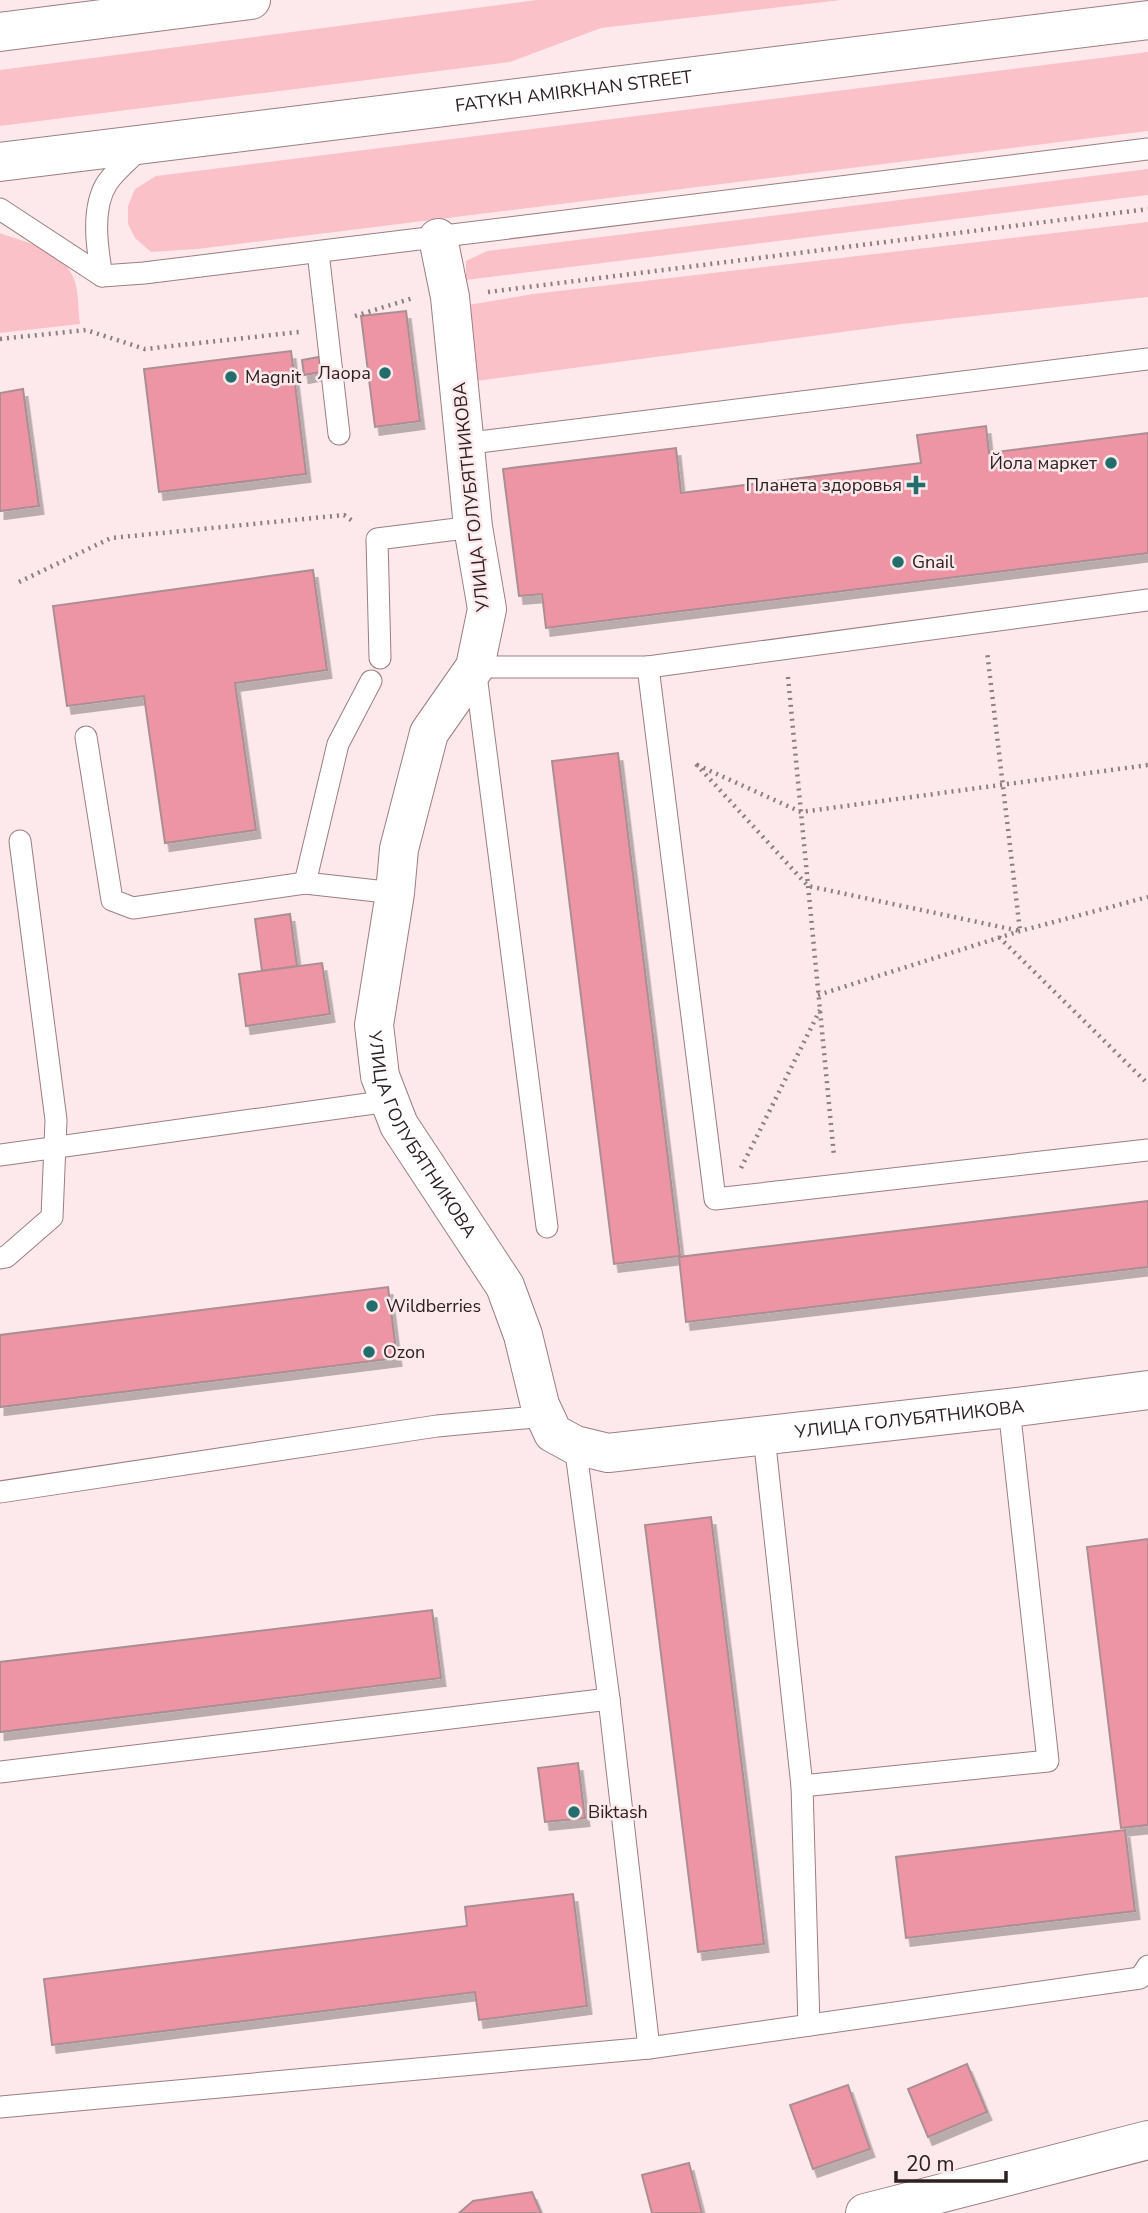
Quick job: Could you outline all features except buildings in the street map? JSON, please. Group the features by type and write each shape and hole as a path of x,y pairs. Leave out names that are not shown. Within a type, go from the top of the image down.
{"street":[{"path":"0,32 63,12 251,0"},
{"name":"FATYKH AMIRKHAN STREET","path":"0,162 1148,20"},
{"name":"УЛИЦА ГОЛУБЯТНИКОВА","path":"438,238 450,296 463,444 487,609 475,667 429,733 399,849 395,893 374,1025 380,1076 399,1125 505,1286 523,1335 540,1405 552,1433 575,1445 608,1453 1148,1390"},
{"path":"864,2213 1148,2140"}],"lane":[{"path":"102,276 97,249 97,212 107,184 145,144"},
{"path":"0,209 102,276 438,238 1148,149"},
{"path":"318,252 339,434"},
{"path":"463,444 1148,359"},
{"path":"380,658 377,539 473,527"},
{"path":"547,1227 475,667 648,667 1148,600"},
{"path":"648,667 715,1199 1148,1150"},
{"path":"305,883 338,744 371,681"},
{"path":"86,737 112,900 133,908 305,883 395,893"},
{"path":"0,1258 6,1257 52,1217 56,1120 20,841"},
{"path":"0,1155 390,1101"},
{"path":"802,1786 1048,1761 1009,1408"},
{"path":"0,1492 437,1426 546,1416"},
{"path":"764,1436 802,1786 809,2025"},
{"path":"575,1445 609,1699 649,2048"},
{"path":"0,1772 609,1699"},
{"path":"0,2107 649,2048 1140,1978 1148,1966"}],"path":[{"path":"0,339 86,330 145,349 306,332 417,297 450,296 1148,209"},
{"path":"19,582 111,538 344,515 377,539"},
{"path":"983,622 1020,931"},
{"path":"785,649 836,1185"},
{"path":"1020,931 808,886 696,764 801,811 1148,765"},
{"path":"818,995 999,937 1148,897"},
{"path":"999,937 1148,1084"},
{"path":"727,1197 820,1010"}],"shaded area":[{"path":"537,0 841,0 601,28 510,62 0,126 0,70"},
{"path":"1148,52 1148,131 197,249 151,252 135,238 128,224 128,206 135,189 156,176"},
{"path":"1148,169 1148,195 466,280 466,261 487,251"},
{"path":"1148,222 1148,297 902,324 469,382 462,306 533,294"},
{"path":"0,233 43,248 61,261 74,279 80,324 0,333"}],"place":[{"name":"Лаора","path":"385,373"},
{"name":"Magnit","path":"231,377"},
{"name":"Йола маркет","path":"1111,463"},
{"name":"Планета здоровья","path":"916,485"},
{"name":"Gnail","path":"898,562"},
{"name":"Wildberries","path":"372,1306"},
{"name":"Ozon","path":"369,1352"},
{"name":"Biktash","path":"574,1812"}]}
